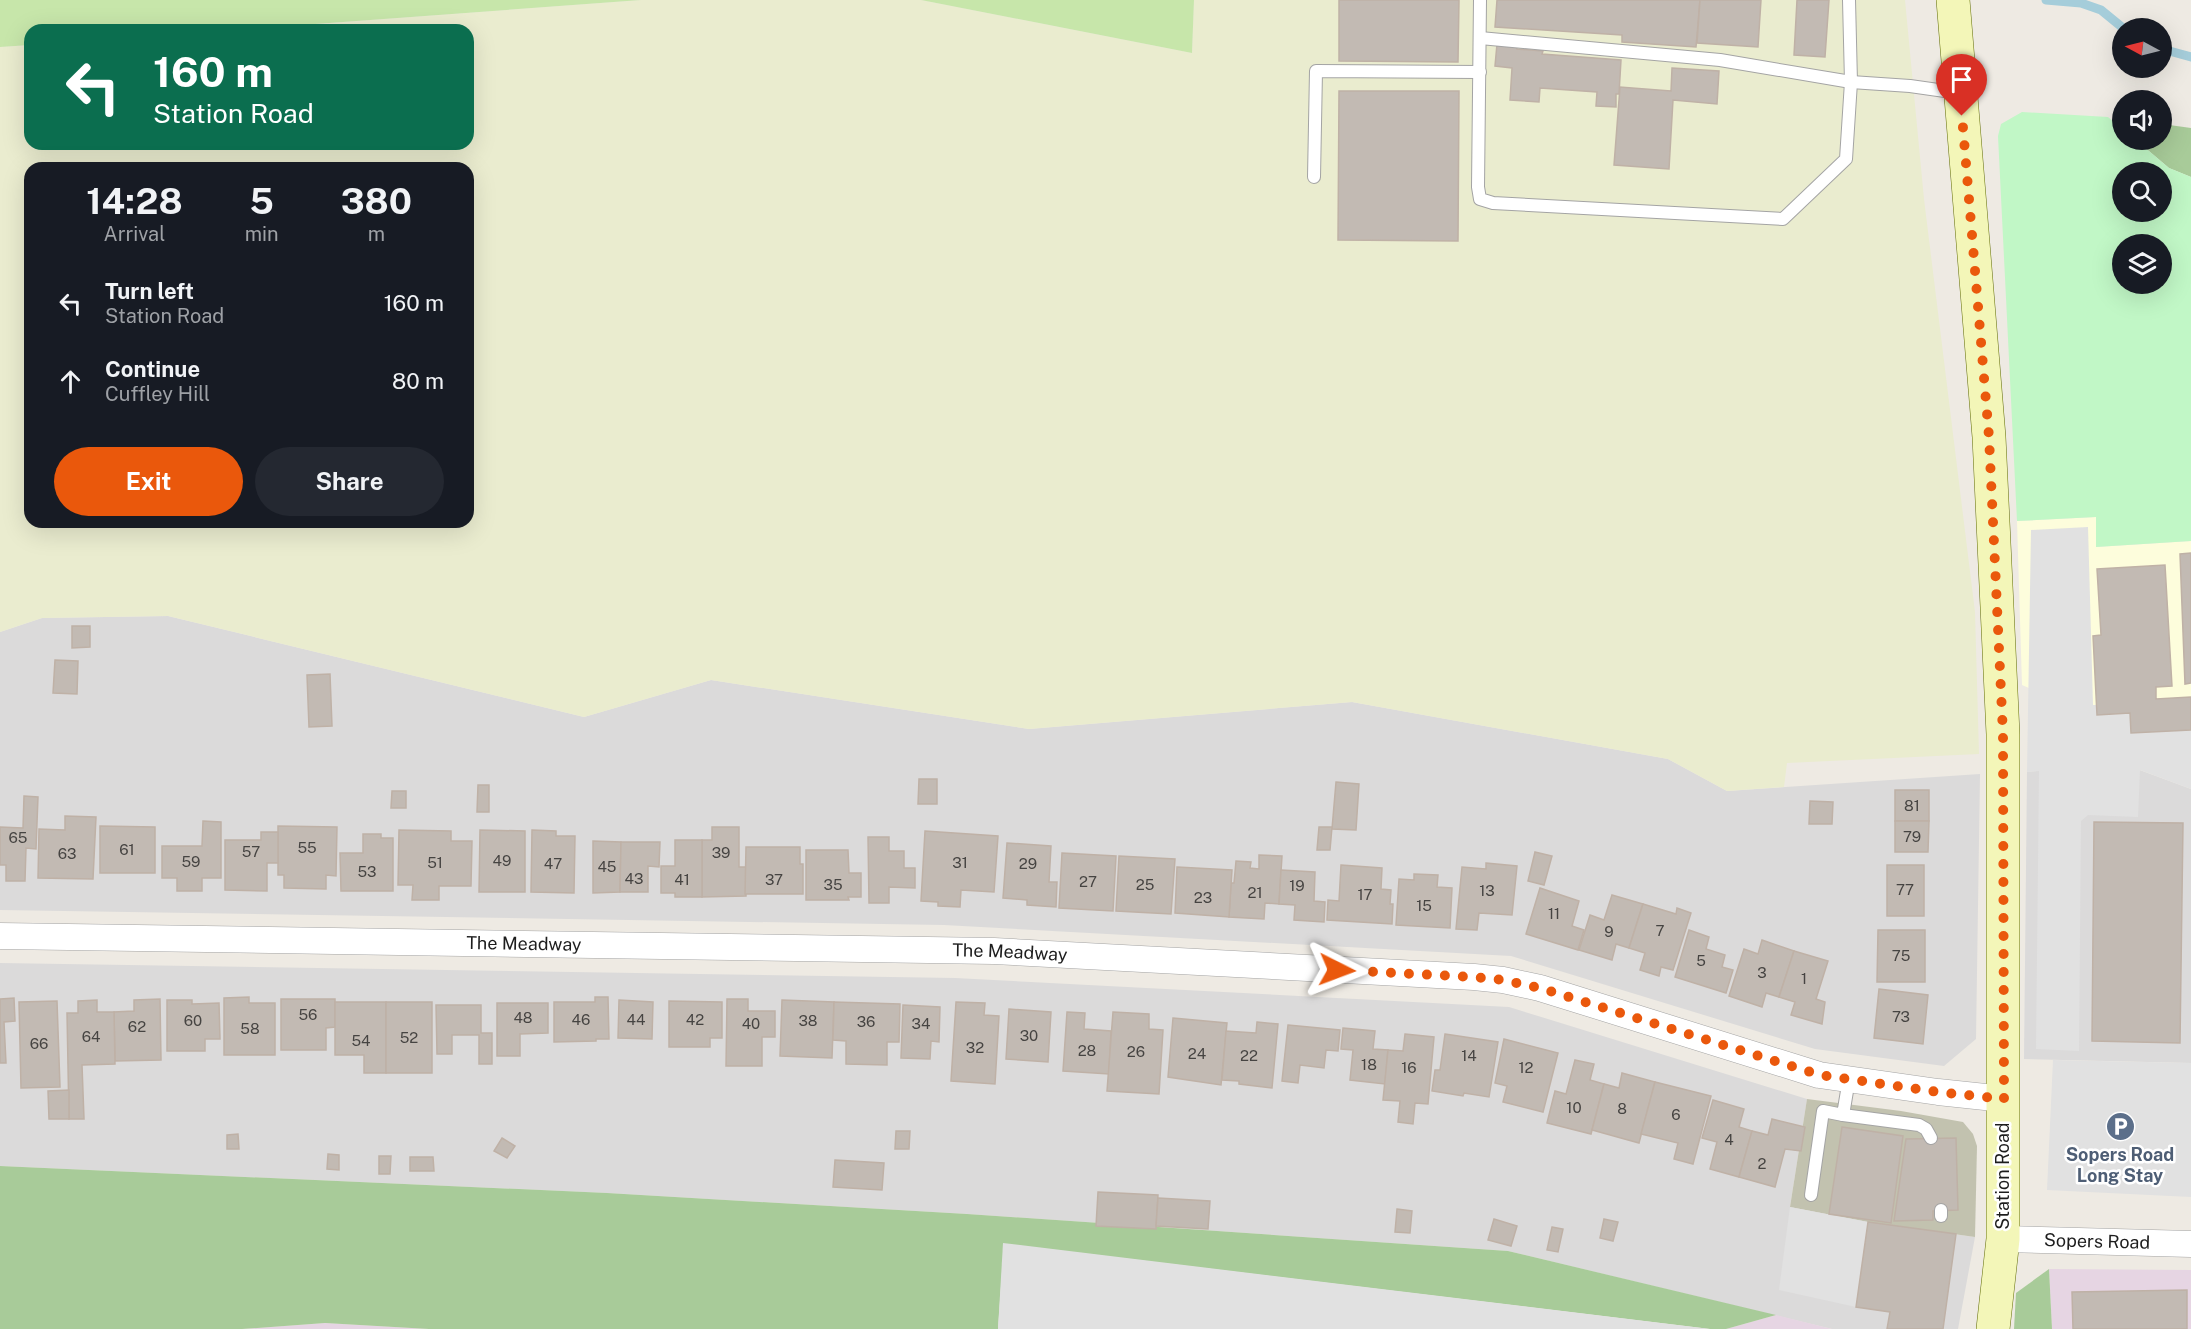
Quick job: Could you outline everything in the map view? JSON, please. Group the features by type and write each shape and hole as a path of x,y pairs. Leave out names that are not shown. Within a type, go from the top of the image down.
{"main road":[{"name":"Station Road","path":"1953,0 1989,437 2003,734 2003,1239 1994,1329"}],"street":[{"name":"The Meadway","path":"0,936 994,951 1474,977 1503,980 1540,988 1820,1075 2004,1099"},
{"name":"Sopers Road","path":"2003,1239 2191,1244"}],"lane":[{"path":"1480,0 1478,187 1480,199 1493,203 1783,219 1846,159 1851,82 1849,0"},
{"path":"1480,38 1720,60 1851,82 1910,86 1960,93"},
{"path":"1314,177 1316,71 1480,72"},
{"path":"1843,1114 1849,1079"},
{"path":"1811,1195 1823,1111 1919,1125 1926,1129 1931,1138"}],"shaded area":[{"path":"641,0 921,0 1192,53 1194,0 1905,0 1924,199 1975,612 1979,754 1787,763 1784,787 1727,791 1668,759 1352,702 1029,729 711,680 584,717 168,616 42,618 0,632 0,47 24,45 24,150 474,150 474,24 315,24"},
{"path":"2096,517 2096,547 2191,541 2191,702 2131,733 2022,685 2017,521"},
{"path":"2088,527 2093,705 2191,702 2191,789 2140,770 2138,817 2088,815 2081,821 2079,1051 2036,1049 2039,771 2027,772 2031,530"},
{"path":"168,616 584,717 711,680 1029,729 1352,702 1668,759 1727,791 1980,774 1976,1039 1944,1066 1815,1049 1511,956 944,925 0,910 0,632 42,618"},
{"path":"2118,762 2191,789 2191,1063 2024,1059 2027,772"},
{"path":"0,963 955,978 1509,1007 1807,1099 1790,1207 1868,1222 1975,1237 1958,1329 1832,1329 1508,1251 967,1214 607,1193 0,1166"},
{"name":"Sopers Road Long Stay","path":"2053,1060 2191,1063 2191,1197 2047,1190"},
{"path":"1807,1099 1901,1111 1963,1122 1973,1134 1977,1146 1975,1237 1868,1222 1790,1207"},
{"path":"1790,1207 1868,1222 1856,1307 1779,1290"},
{"path":"1003,1243 1710,1329 998,1329"},
{"path":"2049,1269 2191,1270 2191,1329 2052,1329"},
{"path":"1776,1315 1832,1329 1726,1329"},
{"path":"325,1323 429,1329 242,1329"}],"green space":[{"path":"0,0 641,0 315,24 24,24 24,45 0,47"},
{"path":"921,0 1194,0 1192,53"},
{"path":"2022,112 2108,117 2112,120 2112,150 2148,150 2162,162 2112,162 2112,222 2172,222 2172,169 2191,177 2191,541 2096,547 2096,517 2017,521 1998,136 2001,124"},
{"path":"2172,125 2191,128 2191,177 2172,169 2172,162 2162,162 2148,150 2172,150"},
{"path":"0,1166 607,1193 967,1214 1508,1251 1776,1315 1726,1329 1710,1329 1004,1244 998,1329 429,1329 325,1323 242,1329 0,1329"},
{"path":"2049,1269 2052,1329 2014,1329 2016,1293"}],"building":[{"path":"1339,0 1459,0 1458,62 1339,61"},
{"path":"1497,0 1700,0 1696,47 1622,42 1622,35 1495,27"},
{"path":"1700,0 1761,0 1758,47 1697,43"},
{"path":"1797,0 1829,0 1825,57 1794,55"},
{"path":"1497,44 1516,45 1517,49 1543,51 1542,54 1621,60 1616,107 1596,106 1597,92 1540,88 1539,102 1510,100 1512,68 1495,66"},
{"path":"1672,68 1719,71 1717,104 1673,100 1669,169 1614,165 1620,87 1671,91"},
{"path":"1339,91 1459,91 1458,241 1338,240"},
{"path":"2191,553 2191,683 2185,684 2180,554"},
{"path":"2165,565 2172,686 2156,687 2156,699 2191,697 2191,730 2131,733 2130,713 2097,715 2093,636 2101,635 2097,569"},
{"path":"72,626 90,626 90,647 72,648"},
{"path":"55,660 78,661 77,694 53,693"},
{"path":"330,674 332,726 309,727 307,675"},
{"path":"919,779 937,779 937,804 918,804"},
{"path":"1336,782 1359,784 1356,830 1332,829"},
{"path":"478,785 489,785 489,812 477,812"},
{"path":"1895,790 1929,790 1929,821 1895,821"},
{"path":"392,791 406,791 406,808 391,808"},
{"path":"24,796 38,797 36,849 26,848 25,881 6,881 6,865 0,865 0,827 23,828"},
{"path":"1810,801 1833,802 1832,824 1809,824"},
{"path":"65,816 96,817 93,879 38,878 39,829 65,830"},
{"path":"203,821 221,822 221,878 202,878 202,891 177,891 177,878 162,878 162,846 202,846"},
{"path":"1895,821 1929,821 1928,852 1895,852"},
{"path":"2094,822 2183,823 2180,1043 2092,1041"},
{"path":"100,826 155,827 155,873 100,873"},
{"path":"278,826 337,827 336,876 326,875 326,889 284,888 284,875 278,875"},
{"path":"712,827 739,827 739,867 746,867 746,896 702,897 702,840 712,840"},
{"path":"1319,827 1332,827 1330,850 1317,850"},
{"path":"399,830 451,831 451,841 472,841 471,886 439,886 439,900 412,900 413,885 398,885"},
{"path":"480,830 525,831 525,892 479,892"},
{"path":"532,830 556,831 556,836 575,836 574,893 531,892"},
{"path":"925,831 998,836 994,892 961,890 960,907 938,906 938,902 921,901"},
{"path":"261,832 278,832 278,863 267,863 267,891 225,890 225,840 261,840"},
{"path":"363,834 381,834 381,838 393,838 393,891 341,891 340,853 363,853"},
{"path":"868,837 889,837 889,851 904,851 904,868 915,868 915,888 889,887 889,903 869,903"},
{"path":"675,840 702,840 702,897 675,897 675,893 661,893 661,866 675,866"},
{"path":"593,841 621,842 620,892 593,893"},
{"path":"621,842 660,842 659,867 648,866 648,892 620,892"},
{"path":"1007,843 1051,846 1049,882 1057,882 1056,907 1027,905 1027,900 1003,898"},
{"path":"746,847 800,847 800,864 803,864 803,894 745,894"},
{"path":"806,850 848,850 849,873 861,873 861,897 848,897 849,900 806,900"},
{"path":"1535,852 1552,856 1544,885 1528,881"},
{"path":"1062,853 1116,856 1113,911 1059,908"},
{"path":"1259,855 1282,856 1279,904 1265,903 1264,919 1229,917 1231,883 1234,883 1236,861 1251,862 1250,868 1259,869"},
{"path":"1119,856 1175,859 1171,914 1116,911"},
{"path":"1486,863 1517,866 1512,915 1479,913 1477,930 1456,929 1462,867 1486,869"},
{"path":"1341,865 1382,868 1381,889 1391,890 1392,924 1327,920 1328,900 1339,901"},
{"path":"1887,865 1924,865 1924,916 1887,916"},
{"path":"1177,867 1232,870 1229,917 1175,913"},
{"path":"1281,870 1315,872 1314,901 1325,902 1324,922 1294,920 1295,905 1279,904"},
{"path":"1414,874 1438,875 1437,887 1452,888 1450,928 1396,925 1399,879 1414,880"},
{"path":"1540,888 1579,901 1572,926 1584,930 1578,950 1526,934"},
{"path":"1612,895 1643,904 1629,948 1616,944 1612,960 1579,950 1590,915 1604,920"},
{"path":"1643,904 1676,914 1677,908 1691,913 1673,970 1661,967 1659,976 1640,970 1645,953 1629,948"},
{"path":"1689,930 1709,937 1706,949 1725,955 1722,967 1733,970 1726,993 1675,977"},
{"path":"1878,930 1925,930 1925,982 1877,982"},
{"path":"1762,940 1794,951 1779,997 1766,993 1762,1007 1729,996 1744,949 1758,954"},
{"path":"1794,951 1828,961 1816,999 1825,1002 1822,1024 1791,1015 1795,1002 1779,997"},
{"path":"1879,989 1928,995 1923,1044 1874,1038"},
{"path":"249,997 249,1003 275,1003 275,1055 224,1055 224,998"},
{"path":"595,997 608,997 609,1039 554,1042 554,1002 595,1002"},
{"path":"14,998 15,1021 4,1022 6,1063 0,1063 0,999"},
{"path":"160,999 161,1060 115,1061 114,1012 134,1011 134,1000"},
{"path":"281,999 335,999 335,1027 326,1028 326,1050 281,1050"},
{"path":"727,999 748,999 748,1011 775,1011 775,1037 762,1037 762,1066 726,1066"},
{"path":"97,1000 97,1012 114,1012 115,1064 82,1065 84,1119 69,1119 67,1013 78,1013 78,1001"},
{"path":"167,1000 192,1000 192,1004 219,1003 220,1039 205,1039 205,1051 167,1051"},
{"path":"619,1000 653,1002 652,1039 618,1038"},
{"path":"782,1000 834,1002 832,1058 780,1056"},
{"path":"57,1001 60,1087 21,1088 19,1002"},
{"path":"669,1001 722,1002 722,1038 710,1038 710,1047 669,1047"},
{"path":"335,1002 386,1002 386,1073 364,1073 364,1055 335,1055"},
{"path":"386,1002 432,1002 432,1073 386,1073"},
{"path":"834,1002 900,1004 899,1042 887,1042 887,1065 846,1064 846,1041 833,1040"},
{"path":"956,1002 985,1003 984,1015 999,1016 995,1084 951,1081"},
{"path":"497,1003 548,1003 548,1033 520,1034 520,1056 497,1056"},
{"path":"436,1005 481,1005 481,1033 492,1033 492,1064 479,1064 479,1035 452,1035 452,1054 437,1054"},
{"path":"903,1005 940,1007 939,1042 931,1041 930,1059 901,1058"},
{"path":"1009,1009 1051,1012 1048,1062 1006,1059"},
{"path":"1067,1012 1085,1013 1084,1029 1111,1031 1109,1074 1063,1071"},
{"path":"1113,1012 1149,1014 1149,1029 1163,1030 1159,1094 1107,1091"},
{"path":"1173,1018 1227,1023 1221,1085 1168,1077"},
{"path":"1257,1022 1278,1024 1272,1088 1222,1080 1226,1031 1256,1033"},
{"path":"1288,1025 1340,1030 1338,1051 1326,1050 1324,1068 1300,1065 1298,1083 1282,1081"},
{"path":"1343,1028 1375,1031 1373,1049 1388,1050 1385,1084 1350,1080 1353,1050 1341,1049"},
{"path":"1405,1034 1434,1037 1428,1104 1415,1103 1413,1124 1398,1122 1400,1101 1383,1100 1388,1050 1403,1051"},
{"path":"1445,1034 1498,1042 1489,1097 1432,1091 1435,1070 1440,1070"},
{"path":"1504,1039 1558,1053 1543,1112 1503,1102 1507,1086 1495,1083"},
{"path":"1575,1060 1594,1064 1590,1080 1604,1084 1591,1134 1547,1123 1555,1091 1566,1094"},
{"path":"1622,1073 1655,1082 1639,1143 1592,1130 1604,1084 1619,1088"},
{"path":"1655,1082 1711,1096 1693,1164 1674,1159 1678,1143 1641,1134"},
{"path":"69,1090 69,1119 49,1119 48,1091"},
{"path":"1713,1100 1744,1109 1739,1127 1752,1131 1739,1177 1710,1169 1717,1142 1702,1138"},
{"path":"1772,1119 1805,1127 1801,1151 1785,1149 1775,1187 1739,1177 1752,1131 1768,1135"},
{"path":"1842,1127 1903,1136 1891,1223 1829,1214"},
{"path":"896,1131 910,1131 909,1149 895,1149"},
{"path":"238,1134 239,1149 227,1149 227,1135"},
{"path":"502,1138 515,1146 507,1158 494,1151"},
{"path":"1956,1138 1958,1210 1933,1211 1933,1220 1894,1221 1906,1139"},
{"path":"328,1154 339,1155 339,1170 327,1169"},
{"path":"379,1156 391,1156 390,1174 379,1174"},
{"path":"410,1157 433,1157 434,1171 410,1171"},
{"path":"835,1160 884,1163 882,1190 833,1187"},
{"path":"1098,1192 1158,1195 1156,1229 1096,1226"},
{"path":"1158,1198 1210,1201 1208,1229 1156,1226"},
{"path":"1397,1209 1412,1211 1410,1233 1395,1232"},
{"path":"1494,1219 1517,1226 1511,1246 1488,1240"},
{"path":"1604,1219 1618,1222 1613,1241 1600,1238"},
{"path":"1868,1222 1956,1234 1943,1329 1887,1329 1890,1312 1856,1307"},
{"path":"1552,1227 1563,1229 1558,1252 1547,1250"},
{"path":"2187,1290 2187,1329 2073,1329 2072,1292"}],"waterway":[{"path":"2046,0 2081,3 2101,10 2112,19"},
{"path":"2172,52 2191,57"}],"place":[{"name":"Sopers Road Long Stay","path":"2120,1126"}],"route":[{"path":"1337,970 1503,980 1540,988 1820,1075 2004,1099 2003,734 1989,437 1962,116"}]}
